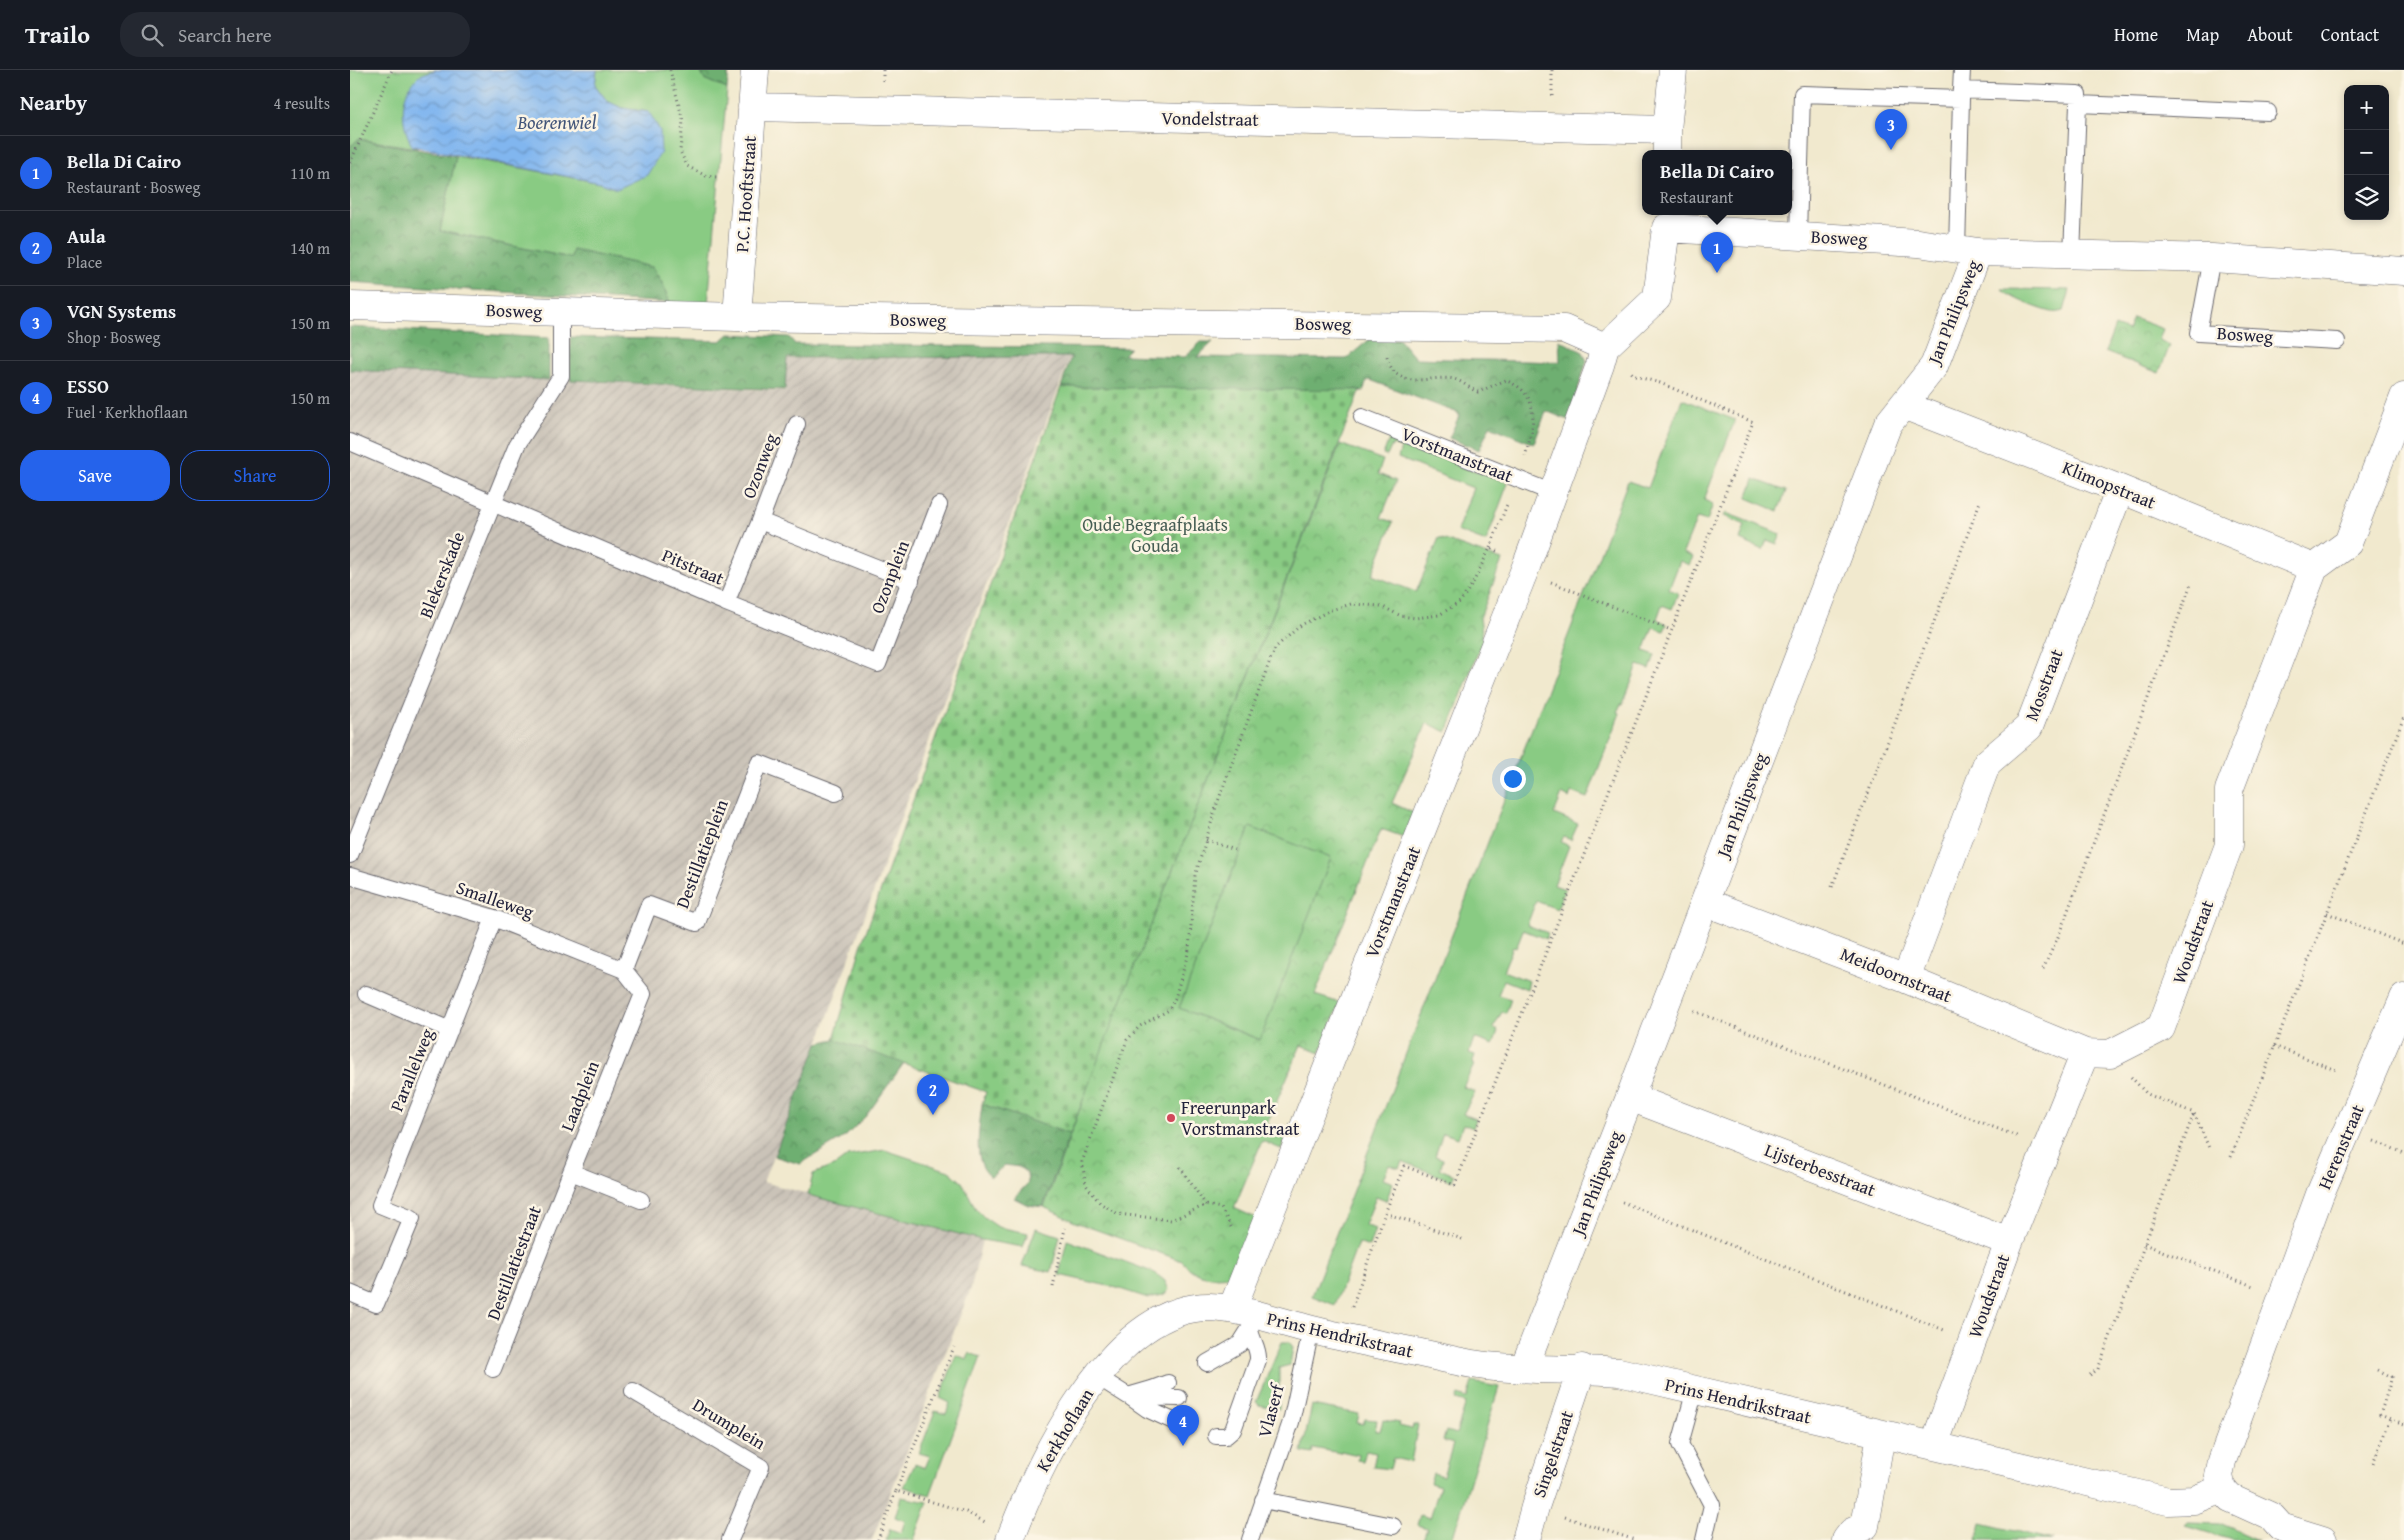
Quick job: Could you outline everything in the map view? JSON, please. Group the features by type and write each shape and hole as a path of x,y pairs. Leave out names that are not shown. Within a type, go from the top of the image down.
{"street":[{"name":"P.C. Hooftstraat","path":"737,317 754,70"},
{"path":"1667,142 1673,70"},
{"name":"Vondelstraat","path":"752,107 1667,142"},
{"name":"Bosweg","path":"350,306 737,317 1564,329 1605,347 1657,298 1666,220 1798,235 1918,242 1968,250 2072,255 2212,258 2404,271"},
{"name":"Jan Philipsweg","path":"1524,1368 1594,1191 1888,424 1934,366 1968,250"},
{"name":"Vorstmanstraat","path":"1246,1318 1257,1245 1525,567 1605,347"},
{"path":"2314,568 2348,543 2404,397"},
{"name":"Klimopstraat","path":"1903,405 2120,489 2314,568"},
{"name":"Mosstraat","path":"1906,978 1987,763 2029,727 2120,489"},
{"name":"Woudstraat","path":"1934,1445 2009,1242 2049,1143 2098,1054 2161,1028 2229,845 2229,790 2314,568"},
{"name":"Meidoornstraat","path":"1705,902 1906,978 2098,1054"},
{"name":"Herenstraat","path":"2222,1489 2219,1476 2222,1461 2282,1296 2320,1194 2404,998"},
{"name":"Lijsterbesstraat","path":"1630,1097 2009,1242"},
{"name":"Prins Hendrikstraat","path":"1140,1334 1162,1319 1187,1310 1208,1307 1246,1318 1485,1366 1582,1368 1619,1372 2168,1501 2194,1500 2222,1489"},
{"name":"Kerkhoflaan","path":"1011,1538 1044,1460 1079,1401 1117,1354 1140,1334"},
{"name":"Singelstraat","path":"1526,1540 1535,1507 1582,1368"},
{"path":"1860,1535 1881,1435"},
{"path":"2222,1489 2230,1498 2272,1517 2282,1534 2323,1540"}],"lane":[{"path":"1962,70 1961,94 1968,250"},
{"path":"1798,235 1802,94 2078,94 2072,255"},
{"path":"2078,104 2268,112"},
{"name":"Bosweg","path":"2212,258 2198,332 2337,341"},
{"name":"Blekerskade","path":"350,855 517,445 561,376 561,312"},
{"name":"Vorstmanstraat","path":"1362,417 1553,494"},
{"name":"Ozonweg","path":"726,603 797,424"},
{"name":"Pitstraat","path":"350,442 726,603 878,664"},
{"name":"Ozonplein","path":"878,664 939,505"},
{"path":"760,521 910,581"},
{"name":"Destillatieplein","path":"624,970 649,905 697,924 759,764 836,793"},
{"name":"Smalleweg","path":"350,876 494,918 624,970"},
{"name":"Parallelweg","path":"350,1293 376,1304 412,1218 380,1205 494,918"},
{"name":"Laadplein","path":"571,1172 643,994 624,970"},
{"path":"366,994 450,1030"},
{"path":"571,1172 641,1200"},
{"name":"Destillatiestraat","path":"493,1370 571,1172"},
{"path":"1207,1364 1240,1344 1246,1318"},
{"path":"1216,1436 1226,1436 1233,1430 1258,1360 1259,1351 1252,1341 1246,1318"},
{"name":"Vlaserf","path":"1250,1540 1291,1422 1310,1330"},
{"path":"1234,1389 1254,1374"},
{"path":"1098,1377 1147,1409 1171,1420"},
{"path":"1128,1396 1152,1390 1168,1383"},
{"path":"1695,1390 1680,1444 1712,1505 1704,1540"},
{"name":"Drumplein","path":"633,1391 762,1467 730,1540"},
{"path":"1128,1396 1153,1399 1179,1398"},
{"path":"1263,1500 1393,1526"}],"path":[{"path":"350,163 392,70"},
{"path":"670,70 683,121 680,151 687,166 706,176 747,180"},
{"path":"1257,1245 1232,1230 1228,1218 1221,1208 1206,1205 1171,1220 1118,1214 1100,1202 1086,1184 1082,1162 1127,1040 1140,1026 1169,1010 1175,998 1189,950 1195,876 1217,804 1276,647 1301,625 1331,610 1351,604 1381,606 1402,616 1416,618 1439,615 1460,602 1490,548 1518,479 1531,437 1533,417 1523,391 1506,380 1478,392 1454,379 1415,380 1401,377 1394,371 1388,361 1387,325"},
{"path":"1341,1336 1404,1166 1456,1185 1753,422 1660,383 1635,376 1605,347"},
{"path":"1832,887 1980,502"},
{"path":"1490,548 1525,567 1671,630"},
{"path":"2043,969 2058,937 2191,584"},
{"path":"2231,1157 2404,717"},
{"path":"1206,840 1235,850"},
{"path":"2327,913 2404,944"},
{"path":"1667,1000 2016,1136 2049,1143"},
{"path":"2274,1046 2368,1083"},
{"path":"2098,1054 2148,1094 2194,1114 2209,1148"},
{"path":"2090,1375 2098,1369 2194,1114"},
{"path":"1180,1167 1206,1205"},
{"path":"1594,1191 1924,1321 1972,1343"},
{"path":"1385,1213 1465,1240"},
{"path":"1053,1287 1066,1228"},
{"path":"2144,1244 2282,1296"},
{"path":"878,1540 954,1347"},
{"path":"2378,1370 2392,1377 2380,1415 2404,1424"},
{"path":"2373,1463 2390,1419"},
{"path":"896,1491 966,1512 1011,1538"},
{"path":"1535,1507 1635,1540"}],"shaded area":[{"path":"1070,357 818,1043 763,1182 982,1240 971,1288 872,1540 350,1540 350,370 785,391 787,359"}],"green space":[{"path":"350,70 436,70 419,76 412,146 418,148 358,139 350,147"},
{"path":"597,70 700,70 704,79 727,89 708,304 670,303 662,283 652,267 573,250 571,258 440,231 456,156 601,183 617,189 649,112 622,108 607,101 595,85"},
{"path":"700,70 729,70 727,89 704,79"},
{"path":"358,139 456,156 440,231 571,258 573,250 652,267 662,283 670,303 350,282 350,147"},
{"path":"2002,289 2070,290 2064,311 2055,312 2025,303"},
{"path":"2133,318 2163,329 2159,340 2170,345 2159,373 2105,352 2115,326 2128,331"},
{"path":"350,327 549,338 549,380 350,370"},
{"path":"729,334 789,337 795,344 1130,348 1123,355 1185,357 1201,342 1213,342 1197,357 1346,359 1371,338 1399,339 1415,358 1560,362 1559,340 1583,352 1587,361 1568,420 1546,411 1534,444 1490,426 1479,450 1449,438 1459,416 1458,413 1370,380 1367,381 1363,391 1061,387 1071,357 787,358 785,390 570,380 570,337 721,341"},
{"name":"Oude Begraafplaats Gouda","path":"1061,387 1360,390 1070,1134 982,1104 986,1092 834,1039 862,943"},
{"path":"1682,399 1735,420 1704,500 1713,504 1707,521 1697,518 1683,553 1693,557 1689,565 1680,561 1669,589 1678,593 1672,609 1662,605 1657,619 1667,624 1664,631 1653,627 1644,651 1655,655 1650,669 1638,665 1623,704 1621,704 1617,712 1620,713 1587,798 1571,792 1569,798 1562,794 1554,814 1578,824 1571,840 1564,837 1561,842 1569,846 1554,885 1565,889 1557,909 1536,901 1527,925 1548,933 1546,939 1523,930 1516,948 1513,947 1503,971 1529,981 1527,989 1504,980 1498,995 1511,999 1506,1013 1502,1012 1493,1028 1498,1031 1493,1045 1474,1038 1469,1053 1475,1055 1472,1064 1474,1065 1463,1087 1475,1092 1463,1114 1476,1119 1473,1128 1463,1124 1458,1138 1443,1133 1435,1156 1443,1159 1440,1169 1454,1175 1452,1181 1402,1161 1399,1168 1389,1165 1383,1179 1393,1183 1386,1201 1376,1197 1365,1225 1375,1229 1369,1247 1358,1243 1335,1305 1312,1296 1628,481 1648,488"},
{"path":"1389,439 1508,483 1486,542 1457,531 1473,488 1398,458 1401,448 1392,445 1387,456 1383,455"},
{"path":"1340,444 1383,460 1378,474 1396,481 1381,518 1393,522 1372,575 1416,592 1439,538 1502,560 1480,618 1483,639 1447,732 1427,723 1392,803 1414,813 1404,837 1381,829 1315,995 1340,1003 1320,1053 1301,1045 1267,1124 1289,1133 1281,1149 1262,1141 1234,1208 1256,1218 1231,1276 1210,1277 1198,1274 1187,1267 1182,1261 1075,1222 1044,1207 1094,1070","holes":["1250,827 1331,858 1260,1040 1179,1008"]},
{"path":"1754,479 1786,491 1778,511 1747,498"},
{"path":"1726,513 1781,534 1777,544 1767,540 1763,550 1740,540 1745,525 1724,516"},
{"path":"1250,827 1331,858 1261,1040 1179,1008"},
{"path":"834,1039 904,1063 866,1116 846,1136 800,1164 774,1156 818,1043"},
{"path":"982,1104 1070,1134 1043,1207 1028,1205 1014,1198 1028,1183 1027,1173 1019,1167 1005,1165 991,1177 985,1170 981,1162 978,1143"},
{"path":"885,1150 949,1171 962,1182 976,1209 985,1218 998,1227 1028,1233 1023,1247 982,1240 808,1195 813,1174 836,1165 848,1156"},
{"path":"1036,1228 1060,1236 1051,1272 1022,1266"},
{"path":"1067,1240 1155,1273 1165,1281 1169,1290 1163,1295 1148,1298 1117,1288 1059,1275"},
{"path":"1282,1342 1289,1342 1293,1347 1290,1365 1279,1368 1279,1409 1259,1405 1256,1402"},
{"path":"969,1353 981,1357 930,1495 904,1487 915,1464 925,1468 930,1456 919,1453 935,1411 946,1414 950,1403 940,1398 956,1355 967,1359"},
{"path":"1472,1382 1499,1387 1452,1540 1423,1540 1427,1528 1417,1525 1420,1515 1430,1518 1440,1486 1430,1483 1433,1473 1443,1476 1453,1444 1443,1441 1446,1431 1456,1434 1466,1403 1456,1400 1458,1395 1467,1398"},
{"path":"1312,1405 1359,1414 1357,1423 1363,1424 1365,1419 1377,1420 1375,1431 1380,1431 1383,1420 1400,1423 1399,1426 1412,1429 1414,1425 1418,1425 1411,1462 1393,1458 1390,1469 1373,1467 1376,1453 1366,1451 1363,1461 1357,1460 1358,1455 1341,1451 1340,1453 1313,1448 1312,1454 1302,1452"},
{"path":"901,1497 928,1502 914,1540 886,1540 890,1529 901,1533 905,1521 895,1517"},
{"path":"1981,1523 2053,1540 1977,1540"},
{"path":"2189,1523 2222,1524 2258,1540 2232,1540 2186,1526"}],"water":[{"name":"Boerenwiel","path":"436,70 597,70 595,85 607,101 622,108 649,112 660,131 661,152 647,175 617,189 601,183 412,146 405,128 404,101 412,84 420,76"}],"place":[{"name":"VGN Systems","path":"1891,150"},
{"name":"Bella Di Cairo","path":"1717,273"},
{"name":"Aula","path":"933,1115"},
{"name":"Freerunpark Vorstmanstraat","path":"1171,1118"},
{"name":"ESSO","path":"1183,1446"}]}
